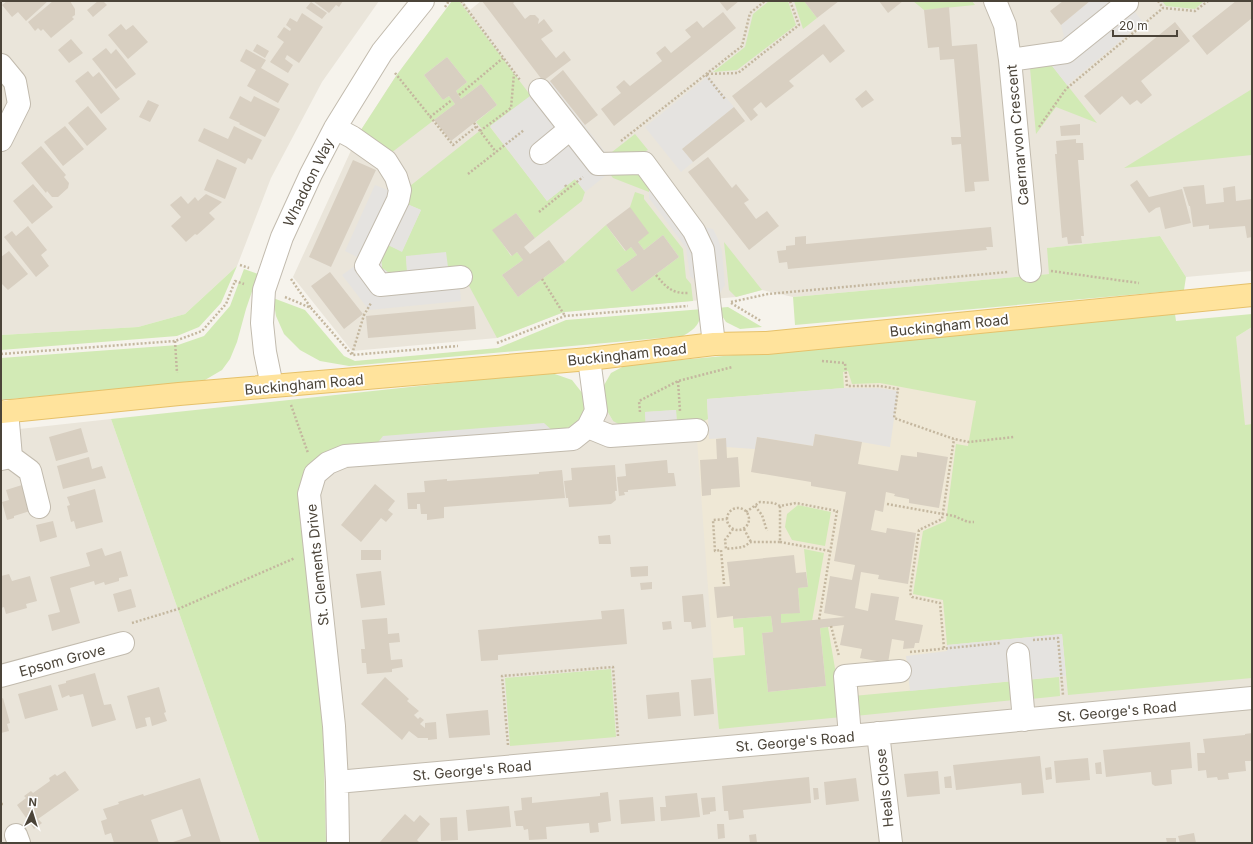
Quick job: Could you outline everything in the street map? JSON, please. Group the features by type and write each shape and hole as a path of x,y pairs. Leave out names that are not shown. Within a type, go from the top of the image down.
{"main road":[{"name":"Buckingham Road","path":"4,412 172,395 589,359 714,344 767,343 1252,295"}],"street":[{"name":"Whaddon Way","path":"278,386 265,352 262,323 264,290 282,237 310,174 335,128 382,52 423,1"},
{"name":"Caernarvon Crescent","path":"995,1 1005,25 1010,60 1030,271"},
{"path":"1010,60 1066,52 1127,4"},
{"path":"1,65 15,82 19,104 1,140"},
{"path":"540,90 598,164 644,163 694,231 703,250 702,298 714,344"},
{"path":"335,128 386,161 396,177 400,190 398,200 366,266 380,285 460,277"},
{"path":"541,153 570,129"},
{"path":"315,474 328,463 346,456 573,438 588,427 596,411 589,359"},
{"path":"4,412 6,458 30,471 39,507"},
{"path":"588,427 610,436 689,431"},
{"name":"St. Clements Drive","path":"315,474 309,494 334,726 338,843"},
{"name":"Epsom Grove","path":"1,676 126,634"},
{"path":"1018,654 1024,720"},
{"path":"850,736 844,676 900,671"},
{"name":"St. George's Road","path":"337,782 1252,698"},
{"name":"Heals Close","path":"878,733 891,843"}],"path":[{"path":"461,1 514,73 532,94 540,90"},
{"path":"539,212 598,164 609,151 742,46 750,13 765,1"},
{"path":"706,74 738,73 799,25 790,1"},
{"path":"1158,1 1164,8 1195,12 1208,1"},
{"name":"Caernarvon Crescent","path":"1039,127 1066,89 1164,8"},
{"path":"459,95 504,58"},
{"path":"395,72 453,145 477,126"},
{"path":"510,112 514,73"},
{"path":"706,74 725,99"},
{"path":"430,117 452,100"},
{"path":"480,131 511,108"},
{"path":"474,123 496,152"},
{"path":"468,174 524,130"},
{"path":"565,185 568,189"},
{"path":"656,275 665,287 680,294 728,302 768,294 1030,271 1047,271 1146,284"},
{"path":"290,277 311,308 352,355"},
{"path":"542,280 564,316"},
{"path":"1,354 175,341 202,331 226,304 235,281 283,296 311,308"},
{"path":"352,355 364,315 380,285"},
{"path":"490,344 498,343 564,316 702,298"},
{"path":"175,341 178,376"},
{"path":"352,355 459,346"},
{"path":"822,361 845,362 848,386 880,386 898,389 894,418 954,439 969,442 1014,437"},
{"path":"678,381 689,431"},
{"path":"278,386 315,474"},
{"path":"900,671 903,652 928,648 946,648 940,602 912,597 910,593 919,530 942,519 954,439"},
{"path":"746,512 760,502 774,503 780,506 796,503 837,511 819,620"},
{"path":"887,504 954,516 968,522 974,522"},
{"path":"755,506 762,515 767,531"},
{"path":"780,506 780,542"},
{"path":"742,509 746,512 748,524 744,529 733,529 728,525 727,519 728,514 732,510 742,509"},
{"path":"724,584 721,550 715,550 713,520 727,519"},
{"path":"733,529 725,540 726,549 743,547 750,542 780,542 831,552"},
{"path":"744,529 750,542"},
{"path":"126,634 178,609 315,550"},
{"path":"831,626 844,676"},
{"path":"510,767 502,676 613,667 619,756"}],"shaded area":[{"path":"1,1 379,1 322,82 271,178 237,266 185,314 138,327 1,335"},
{"path":"452,1 463,1 470,10 481,1 1252,1 1252,271 1186,277 1160,236 1048,248 1050,274 793,297 762,290 736,297 564,312 497,338 352,351 293,277 359,133 396,76"},
{"path":"1090,1 1126,1 1143,22 1067,85 1049,62 1064,36 1061,25"},
{"path":"708,76 734,107 682,149 693,162 681,172 645,127"},
{"path":"550,81 619,170 609,173 585,192 575,179 547,201 490,126"},
{"path":"375,185 390,191 407,204 421,210 402,252 388,245 381,259 382,268 389,273 407,271 406,256 446,252 448,267 458,266 461,301 369,310 342,275 356,265 359,258 345,251"},
{"path":"649,185 690,239 700,285 690,276 686,248 649,198"},
{"path":"699,226 713,229 722,251 725,285 717,298"},
{"path":"1252,327 1252,843 326,843 324,767 326,744 313,463 331,449 376,445 585,411 606,409 613,421 693,386 984,358 1236,337"},
{"path":"1236,337 1245,425 1252,424 1252,659 717,709 693,386 984,358"},
{"path":"844,388 879,388 898,391 890,447 815,434 813,446 757,437 755,449 726,447 726,438 709,439 707,399"},
{"path":"676,410 677,426 646,428 645,412"},
{"path":"111,419 260,843 1,843 1,431"},
{"path":"544,423 555,433 376,445 383,436"},
{"path":"1062,634 1066,676 910,691 906,656 947,651 947,645"}],"green space":[{"path":"452,1 459,1 531,96 490,127 547,201 575,179 585,192 582,201 535,238 516,213 493,230 511,256 517,252 523,260 502,275 518,297 565,262 606,225 625,251 631,247 637,255 616,270 632,292 679,257 663,235 644,250 638,242 630,207 635,192 644,195 644,199 683,249 686,278 691,284 693,301 564,312 497,338 468,284 448,267 406,256 407,271 389,273 382,268 381,259 388,245 402,251 421,210 407,204 410,186 482,129 476,122 497,105 481,84 461,99 456,91 467,82 447,57 424,75 443,100 449,96 455,104 391,153 359,133 396,76"},
{"path":"769,1 788,1 796,25 737,70 713,72 745,47 753,14"},
{"path":"794,1 804,1 817,18 803,29"},
{"path":"913,1 972,1 975,5 924,10"},
{"path":"1162,1 1204,1 1195,9 1166,6"},
{"path":"1049,62 1097,123 1056,107 1036,134 1030,68"},
{"path":"1252,89 1252,155 1124,168"},
{"path":"635,134 648,150 633,157 616,158 612,152"},
{"path":"619,170 641,174 649,185 649,192 613,178 609,173"},
{"path":"1160,236 1186,277 1184,290 795,325 793,297 1049,274 1047,248"},
{"path":"724,242 762,290 736,297 729,290"},
{"path":"237,266 221,303 199,327 177,336 1,350 1,335 138,327 185,314"},
{"path":"244,269 258,274 237,342 230,359 222,370 205,380 1,400 1,358 178,345 204,336 230,306"},
{"path":"273,298 305,310 344,356 355,361 498,348 566,320 703,309 697,325 683,336 349,366 320,361 300,350 284,334 276,316"},
{"path":"728,307 762,327 740,329 726,322 717,308"},
{"path":"1175,314 1176,321 1252,314 1252,327 1236,337 1245,425 1252,424 1252,678 1068,695 1062,634 947,645 943,600 913,594 923,531 946,521 956,444 968,446 976,401 880,383 852,384 848,371 843,372 844,388 707,399 708,419 696,425 677,426 676,410 645,412 646,428 626,428 613,421 606,409 603,387 611,373 626,365"},
{"path":"549,372 572,380 583,394 585,411 574,425 555,433 331,449 313,463 326,744 324,767 326,843 260,843 111,419"},
{"path":"798,505 831,512 825,546 792,540 785,527 787,514"},
{"path":"804,549 824,553 812,621 781,623 781,614 800,612 798,588 808,587"},
{"path":"771,616 773,632 762,633 768,692 826,686 820,628 828,627 842,717 719,729 713,658 745,655 743,627 734,628 733,619"},
{"path":"611,669 616,737 510,746 505,678"},
{"path":"1059,677 1060,696 1031,699 1026,680"},
{"path":"1015,681 1014,700 855,716 853,696"}],"building":[{"path":"7,1 48,1 26,21 18,12 12,17 2,5"},
{"path":"53,1 70,1 75,9 75,15 72,17 74,19 51,38 43,29 41,31 38,28 35,31 28,22"},
{"path":"98,1 103,1 107,5 93,17 87,10"},
{"path":"313,1 343,1 339,7 336,5 329,13"},
{"path":"482,1 516,1 513,3 525,19 530,15 535,15 539,19 538,24 544,19 553,31 541,39 556,58 564,51 571,60 543,81"},
{"path":"719,1 739,1 727,11"},
{"path":"804,1 839,1 817,18"},
{"path":"879,1 903,1 888,13"},
{"path":"1063,1 1090,1 1061,25 1050,11"},
{"path":"1236,1 1252,1 1252,18 1207,55 1192,36"},
{"path":"311,2 327,13 322,19 306,8"},
{"path":"949,7 952,46 977,44 989,181 974,182 975,191 965,192 961,144 952,145 951,137 961,137 954,59 940,60 939,47 928,48 924,10"},
{"path":"723,12 736,28 614,126 601,109 621,93 616,87 624,80 630,86 662,61 656,53 665,46 671,53 691,37 685,30 697,21 703,28"},
{"path":"302,13 323,27 299,63 287,55 285,59 293,65 288,73 270,62 284,42 277,37 284,27 290,31 291,29 286,25 290,18 297,22"},
{"path":"1175,22 1190,41 1141,81 1152,95 1141,104 1137,100 1130,105 1122,96 1100,115 1084,96"},
{"path":"121,24 126,30 133,25 148,42 128,59 108,35"},
{"path":"824,24 845,51 830,63 823,54 789,81 794,86 766,108 761,102 753,109 758,115 751,121 732,96"},
{"path":"71,39 83,53 69,63 58,50"},
{"path":"257,44 269,51 265,58 253,51"},
{"path":"106,48 111,54 116,49 136,74 116,89 92,59"},
{"path":"246,49 266,60 261,68 289,84 278,103 247,86 256,70 240,61"},
{"path":"447,57 467,82 456,91 461,99 481,84 497,105 451,141 434,120 455,104 449,96 443,100 424,75"},
{"path":"563,70 598,115 585,125 550,81"},
{"path":"88,71 93,77 99,72 120,99 101,114 75,81"},
{"path":"866,90 874,100 862,108 855,99"},
{"path":"240,96 251,102 254,96 280,109 265,137 229,118"},
{"path":"148,100 159,105 150,122 139,117"},
{"path":"88,106 107,129 87,146 68,123"},
{"path":"734,107 745,121 693,162 682,149"},
{"path":"1080,124 1080,135 1061,136 1060,126"},
{"path":"65,126 84,149 63,166 44,142"},
{"path":"234,126 262,140 252,160 248,158 245,164 198,141 204,128 228,139"},
{"path":"1076,139 1076,143 1083,143 1084,160 1078,160 1084,236 1081,236 1082,243 1068,244 1067,237 1062,238 1055,154 1057,154 1056,141"},
{"path":"41,146 66,175 64,177 69,183 68,188 58,197 52,197 47,191 46,193 21,163"},
{"path":"708,157 732,188 736,184 749,200 744,203 756,219 767,211 779,226 749,250 688,172"},
{"path":"217,159 237,168 225,199 204,190"},
{"path":"353,160 376,170 331,267 309,257"},
{"path":"1137,180 1149,197 1182,189 1191,223 1165,229 1160,207 1149,213 1130,185"},
{"path":"33,184 53,207 32,224 13,201"},
{"path":"1204,185 1206,204 1224,202 1223,188 1235,186 1236,201 1252,199 1252,237 1247,238 1245,226 1209,229 1209,225 1193,227 1190,206 1183,187"},
{"path":"206,194 222,202 209,213 215,219 197,235 195,234 186,242 171,226 181,217 170,205 181,196 188,204 195,197 198,201"},
{"path":"630,207 649,233 638,242 644,250 663,235 679,257 632,292 616,270 637,255 631,247 626,251 606,225"},
{"path":"516,213 535,238 524,247 530,254 549,240 565,262 518,297 502,275 523,260 517,252 512,256 492,230"},
{"path":"28,226 47,250 41,255 49,266 36,277 4,237 12,231 16,236"},
{"path":"991,227 993,247 986,247 987,250 788,269 787,262 779,263 777,251 786,250 786,246 795,245 795,237 806,236 806,244"},
{"path":"9,251 28,274 8,290 1,283 1,257"},
{"path":"330,272 363,314 344,329 311,286"},
{"path":"474,306 476,329 368,338 366,316"},
{"path":"81,428 88,452 56,461 49,437"},
{"path":"815,434 862,442 858,464 898,471 901,455 917,457 917,452 948,457 939,508 909,503 909,499 894,496 895,494 886,492 883,512 875,510 871,530 886,533 887,528 916,533 908,584 878,579 879,575 861,572 855,608 868,611 871,593 899,597 895,620 923,625 919,643 915,643 914,648 903,649 904,641 892,639 888,663 860,658 862,649 840,645 844,625 820,628 826,686 768,692 762,633 773,632 771,616 733,619 733,616 717,618 714,587 730,586 727,562 794,555 796,573 806,572 808,587 798,588 800,613 781,614 781,623 845,617 824,613 830,576 852,580 855,565 834,561 846,492 811,486 811,482 751,472 757,437 813,446"},
{"path":"726,438 727,458 738,457 740,487 711,489 711,495 702,496 700,460 717,459 716,439"},
{"path":"89,457 92,469 102,466 106,478 63,489 57,466"},
{"path":"667,460 668,473 674,473 676,486 628,490 628,492 624,492 625,495 619,496 617,477 626,476 625,464"},
{"path":"615,465 617,491 615,491 616,500 611,504 569,507 568,498 566,498 564,481 572,480 571,468"},
{"path":"562,470 565,498 444,507 444,518 427,520 427,514 421,514 420,504 417,504 417,509 408,509 407,493 425,492 424,481 447,479 447,481 539,474 539,472"},
{"path":"375,484 395,501 388,510 393,514 386,522 381,518 361,542 341,525"},
{"path":"22,485 30,511 7,520 2,502 9,500 6,490"},
{"path":"95,489 103,522 76,529 74,521 71,522 67,506 70,505 67,497"},
{"path":"53,521 57,537 40,542 36,525"},
{"path":"610,535 611,544 599,544 598,536"},
{"path":"102,548 105,556 121,551 128,576 119,578 119,581 105,585 104,582 95,585 94,581 70,588 80,623 52,631 48,615 60,612 50,577 90,566 86,553"},
{"path":"361,550 381,550 381,560 361,560"},
{"path":"648,566 648,576 631,577 630,567"},
{"path":"381,571 385,605 361,608 356,574"},
{"path":"9,574 12,581 30,576 37,601 26,604 27,608 6,614 4,607 1,608 1,576"},
{"path":"652,582 652,589 641,590 640,583"},
{"path":"131,589 136,607 118,612 113,594"},
{"path":"703,594 706,627 692,629 691,622 684,622 682,596"},
{"path":"624,609 627,644 498,655 498,660 481,661 478,630 602,619 601,611"},
{"path":"387,618 388,634 399,633 400,642 389,643 391,660 402,659 403,667 392,669 392,672 367,674 366,663 362,663 361,649 365,649 362,620"},
{"path":"671,621 672,629 663,630 662,622"},
{"path":"95,673 104,705 111,704 116,720 92,727 83,694 70,697 69,695 62,698 58,685 66,683 66,681"},
{"path":"385,677 409,699 407,701 419,711 414,715 418,719 420,717 424,720 420,724 425,728 425,723 436,722 437,739 428,740 428,738 418,738 409,731 402,740 361,704"},
{"path":"711,678 714,714 694,716 691,680"},
{"path":"51,685 58,710 25,719 18,694"},
{"path":"159,687 167,721 152,726 150,717 145,718 147,726 136,729 127,696"},
{"path":"679,692 681,716 648,719 646,695"},
{"path":"3,698 10,723 7,724 9,731 1,733 1,699"},
{"path":"488,710 490,735 449,738 446,714"},
{"path":"1252,733 1252,761 1245,761 1246,771 1228,773 1229,779 1218,780 1217,777 1207,778 1206,770 1198,771 1197,753 1205,753 1203,739"},
{"path":"1190,742 1192,768 1171,770 1172,784 1155,786 1152,784 1151,772 1106,777 1103,750"},
{"path":"1040,756 1044,793 1022,795 1021,783 956,790 953,765"},
{"path":"1088,758 1090,780 1056,783 1054,761"},
{"path":"1101,762 1102,774 1096,774 1095,763"},
{"path":"1051,767 1052,779 1046,780 1045,768"},
{"path":"65,771 79,790 38,819 42,823 34,829 17,805 26,798 24,796 31,791 33,793 50,781 49,778 55,774 57,776"},
{"path":"938,771 940,794 907,797 904,774"},
{"path":"951,776 952,788 945,788 944,777"},
{"path":"809,777 811,803 743,810 744,818 729,820 728,811 724,811 722,786"},
{"path":"200,778 221,843 170,843 191,836 182,809 151,820 159,843 114,843 111,833 105,835 101,821 107,819 103,809 119,804 118,802 143,794 144,796"},
{"path":"856,778 859,801 826,805 824,782"},
{"path":"813,788 818,788 819,799 814,800"},
{"path":"608,792 611,821 598,823 599,832 590,833 589,823 546,827 547,839 529,840 528,829 524,830 523,826 516,826 514,811 522,810 521,798 532,797 532,803 600,796 600,793"},
{"path":"697,793 700,817 661,821 660,807 666,807 665,796"},
{"path":"653,797 655,821 621,824 619,800"},
{"path":"715,797 716,811 703,815 701,798"},
{"path":"509,806 511,827 468,831 466,810"},
{"path":"405,814 414,822 420,815 430,824 417,840 420,843 379,843"},
{"path":"457,817 458,840 441,841 440,818"},
{"path":"717,824 724,824 725,838 718,839"},
{"path":"1194,833 1196,843 1180,843 1178,836"},
{"path":"756,834 757,843 750,843 749,835"},
{"path":"1166,838 1176,838 1176,843 1167,843"}]}
